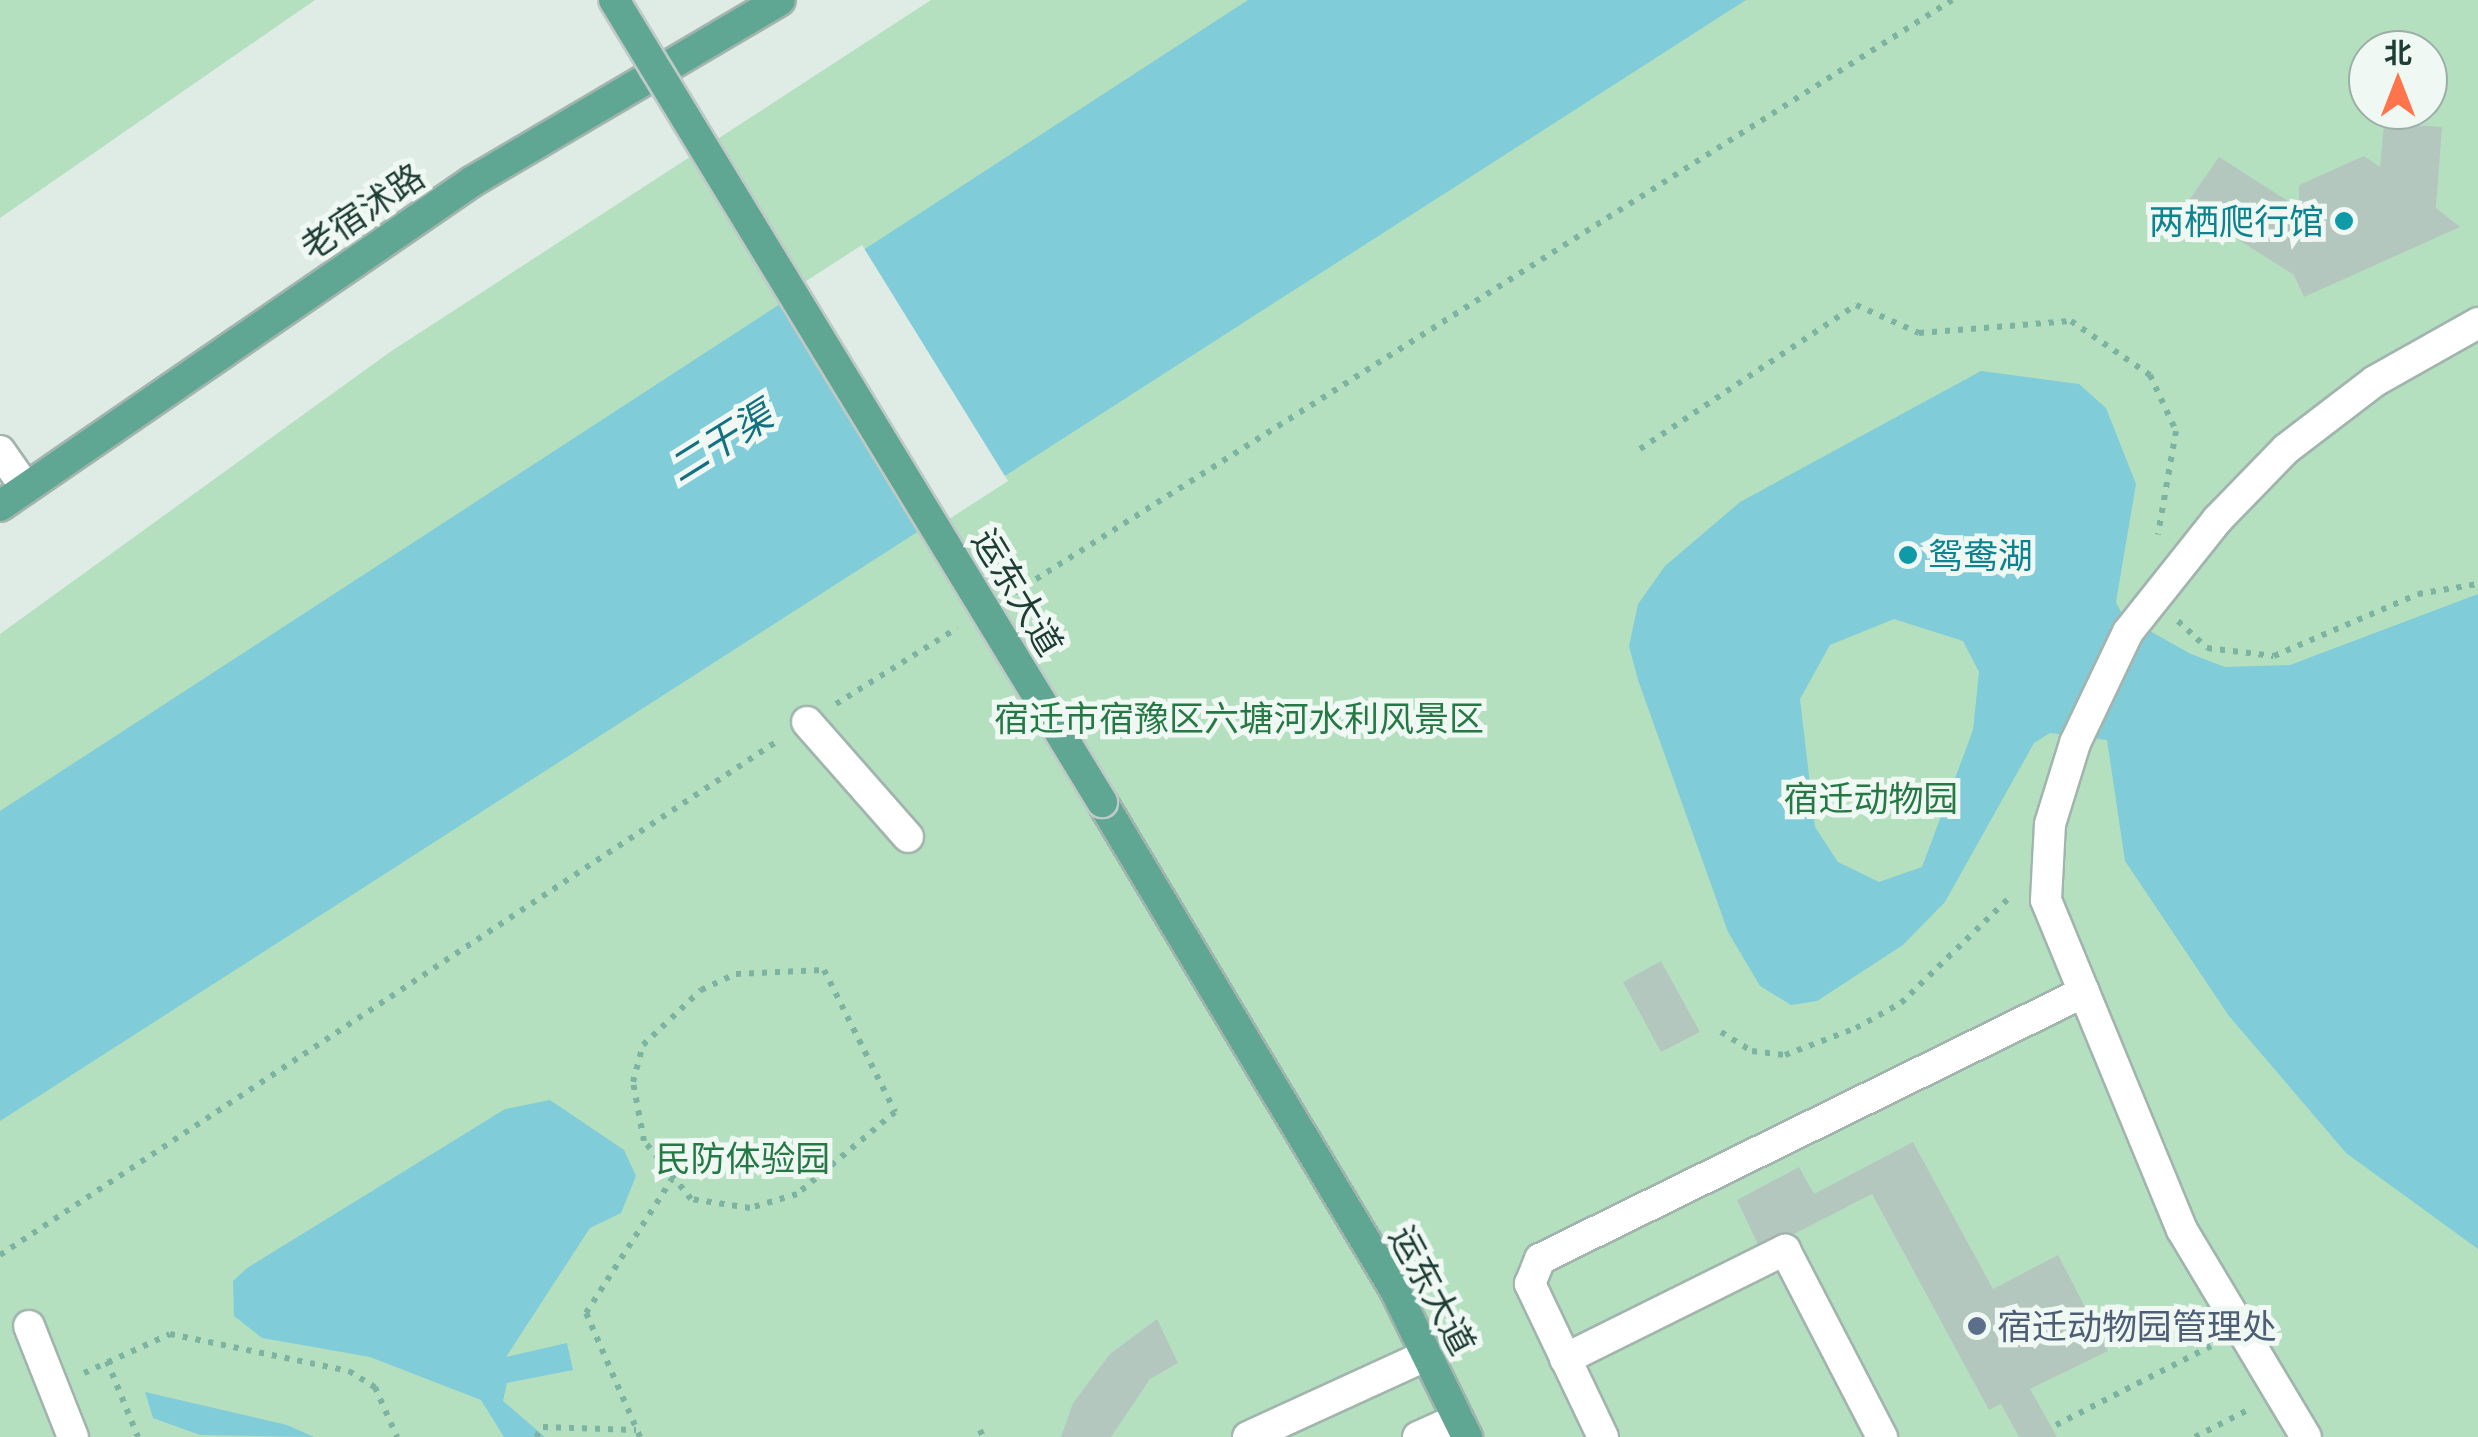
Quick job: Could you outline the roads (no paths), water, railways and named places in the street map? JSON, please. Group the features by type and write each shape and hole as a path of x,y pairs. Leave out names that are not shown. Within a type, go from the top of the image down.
{"main road":[{"name":"运东大道","path":"614,0 1102,802 1428,1355 1463,1428"},
{"name":"老宿沭路","path":"0,506 473,181 780,0"}],"lane":[{"path":"2306,1437 2182,1230 2046,900 2044,870 2076,743 2128,632 2286,449 2375,381 2478,323"},
{"path":"0,451 25,487"},
{"path":"807,722 908,837"},
{"path":"1602,1437 1530,1284 1540,1259 2084,992"},
{"path":"1565,1358 1785,1250 1882,1437"},
{"path":"29,1326 74,1437"},
{"path":"1248,1437 1428,1355"},
{"path":"1418,1437 1463,1428"}],"water":[{"name":"二干渠","path":"1248,0 1746,0 0,1121 0,811"},
{"path":"1981,371 2079,384 2106,408 2136,484 2116,602 2123,616 2191,654 2225,667 2290,665 2478,594 2478,1249 2346,1153 2229,1016 2125,861 2107,740 2050,733 2034,743 1945,902 1903,945 1817,1001 1791,1005 1760,986 1728,932 1629,646 1638,604 1665,566 1740,502","holes":["1894,619 1963,641 1979,672 1973,730 1922,867 1879,882 1838,862 1815,827 1800,699 1830,645"]},
{"path":"550,1100 624,1150 636,1176 621,1213 590,1228 506,1357 567,1343 573,1370 507,1383 503,1401 545,1437 504,1437 481,1400 370,1357 262,1338 234,1316 233,1281 247,1268 505,1109"},
{"path":"145,1392 287,1425 314,1437 200,1435 153,1418"}],"place":[{"name":"两栖爬行馆","path":"2344,221"},
{"name":"鸳鸯湖","path":"1908,555"},
{"name":"宿迁动物园管理处","path":"1977,1326"}],"park label":[{"name":"宿迁市宿豫区六塘河水利风景区","path":"1239,718"},
{"name":"宿迁动物园","path":"1871,798"},
{"name":"民防体验园","path":"743,1158"}]}
